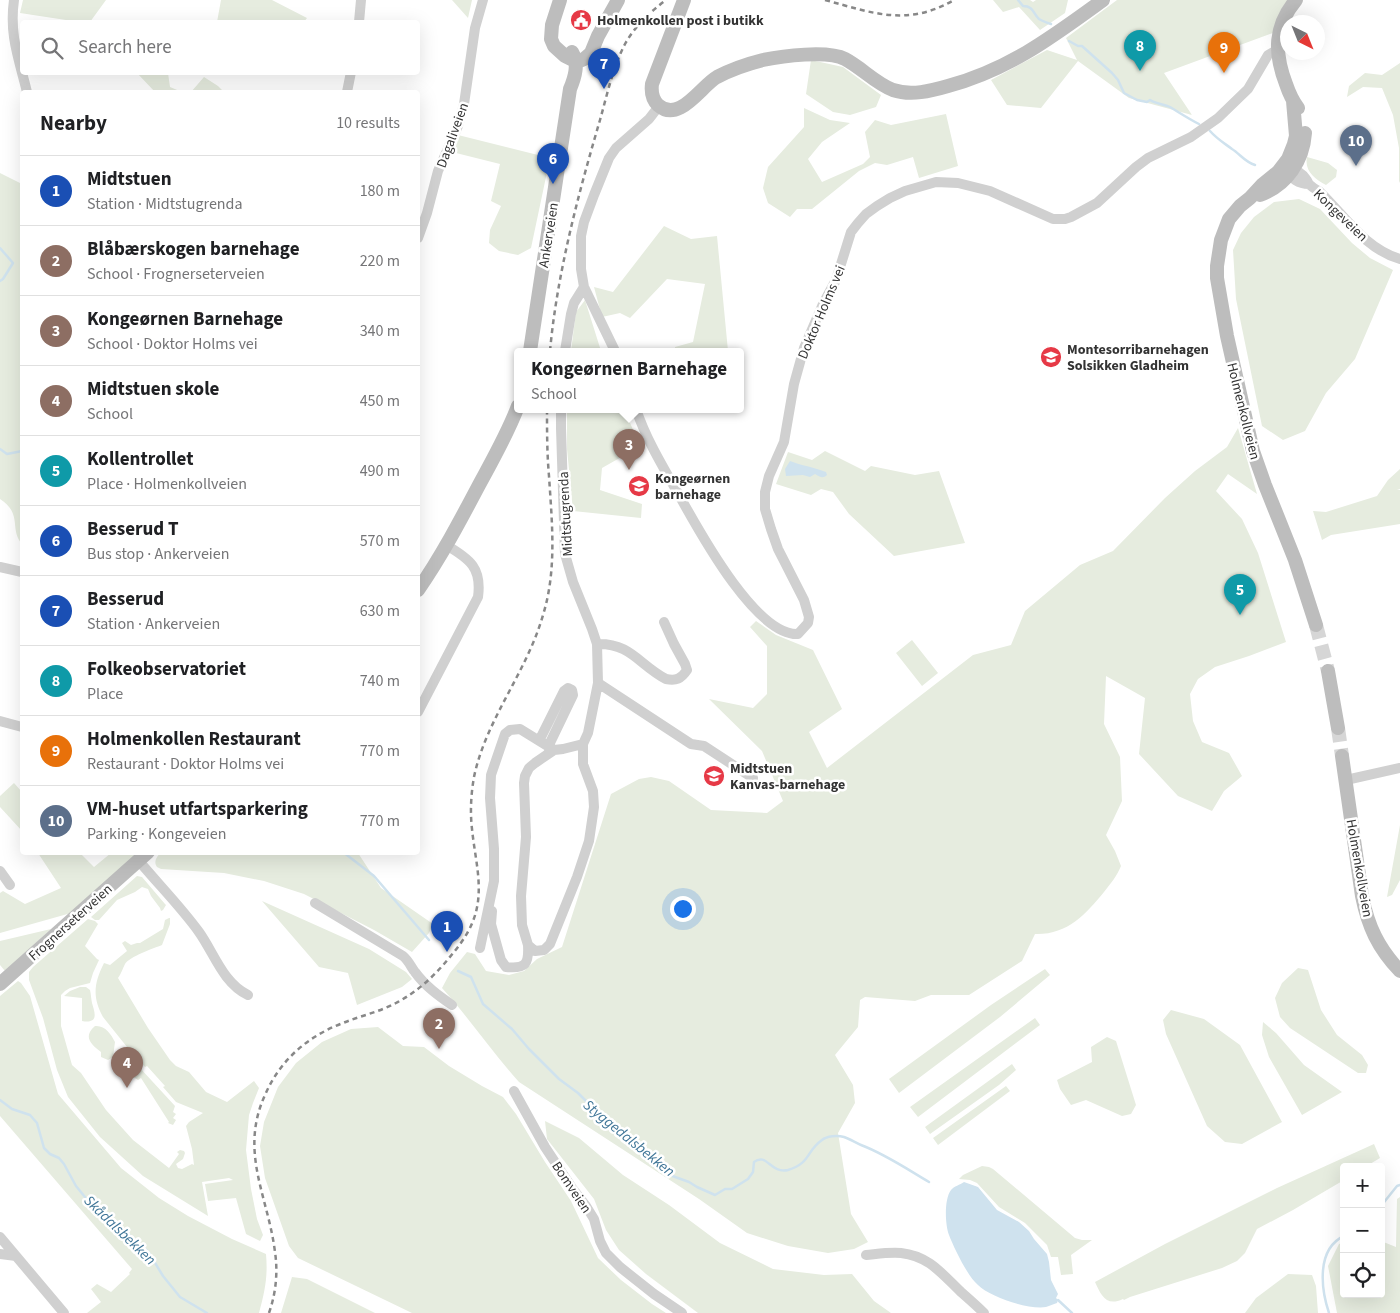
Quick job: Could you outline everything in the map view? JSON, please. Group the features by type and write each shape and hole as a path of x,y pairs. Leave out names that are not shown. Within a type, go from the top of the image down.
{"main road":[{"path":"560,0 552,25 552,43 570,56 598,36 618,0"},
{"path":"684,0 652,84 652,94 659,106 664,109 681,108 715,78 744,65 765,60 820,54 846,59 895,91 907,93 932,91 965,82 1031,51 1062,31 1103,0"},
{"name":"Holmenkollveien","path":"1296,0 1282,22 1277,50 1280,66 1293,101 1300,110 1303,120 1305,132 1302,151 1298,162 1289,170 1281,183 1266,192 1250,198 1233,214 1223,232 1217,266 1217,278 1219,297 1235,372 1256,458 1295,560 1316,625"},
{"name":"Ankerveien","path":"530,348 570,89 567,77 570,56"},
{"path":"420,587 446,545 496,454 515,413"},
{"path":"1328,671 1338,728"},
{"name":"Holmenkollveien","path":"1342,756 1366,915 1379,945 1400,971"},
{"name":"Frognerseterveien","path":"0,984 144,857"}],"street":[{"path":"14,0 12,12 13,33 20,62"},
{"path":"360,20 361,0"},
{"name":"Dagaliveien","path":"420,232 438,171 458,126 464,104 475,28 483,0"},
{"name":"Doktor Holms vei","path":"637,413 644,432 656,455 700,533 729,578 754,608 767,619 790,633 798,634 808,624 810,617 804,600 770,529 765,509 765,492 769,476 784,442 794,384 804,348 823,304 836,280 851,232 858,223 866,214 890,198 905,191 936,182 958,183 982,189 1053,219 1064,219 1074,215 1097,203 1148,158 1191,137 1218,118 1248,89 1268,55 1277,50"},
{"path":"23,75 27,90"},
{"path":"347,90 350,75"},
{"path":"614,348 584,287 581,269 581,236 584,222 609,158 616,148 648,119 659,106"},
{"name":"Kongeveien","path":"1289,170 1298,182 1309,184 1320,193 1370,243 1382,252 1400,259"},
{"path":"566,348 574,303 584,287"},
{"name":"Midtstugrenda","path":"528,945 535,951 544,950 550,944 577,877 589,840 594,807 592,791 584,764 583,744 588,733 598,683 597,644 573,582 565,554 561,413"},
{"path":"420,708 478,597 480,582 474,569 464,555 446,545"},
{"path":"0,567 20,572"},
{"path":"597,644 608,644 625,649 666,679 682,678 687,670 664,622"},
{"path":"598,683 691,744 704,746 753,778"},
{"path":"541,737 564,692 568,688 572,690 573,695 551,748 530,768 525,776 526,837 522,879 522,925 528,945 528,958 524,965 516,968 506,967 501,960 491,924 494,849 490,798 491,775 505,734 510,730 520,729 551,748 563,749 583,744"},
{"path":"1,725 20,727"},
{"path":"1346,780 1400,768"},
{"path":"144,857 199,932 230,982 238,991 248,995"},
{"path":"0,871 10,885"},
{"path":"480,948 494,881"},
{"path":"315,903 403,956 427,986 452,1006"},
{"name":"Bomveien","path":"514,1091 545,1147 594,1219 606,1253 620,1267 654,1294 682,1313"},
{"path":"0,1237 64,1313"},
{"path":"866,1255 894,1252 909,1254 921,1259 934,1266 950,1279 984,1313"},
{"path":"0,1254 16,1256"}],"shaded area":[{"path":"23,0 106,0 91,20 66,20 20,13"},
{"path":"221,0 272,0 307,18 306,20 217,20"},
{"path":"452,0 472,0 468,18"},
{"path":"993,0 1030,0 1033,2 1036,0 1068,0 1065,13 1040,30 1019,7 1003,12"},
{"path":"1117,0 1288,0 1281,10 1273,33 1164,73 1192,115 1129,98 1078,61 1041,108 1007,105 991,80 1047,50 1077,60 1066,38"},
{"path":"811,60 843,67 881,95 876,107 850,115 833,112 806,94"},
{"path":"1400,63 1400,183 1399,148 1393,115 1382,88 1363,87 1347,97 1349,86 1365,73 1382,75"},
{"path":"139,75 168,75 170,87 177,90 153,90"},
{"path":"204,77 222,90 193,90"},
{"path":"804,108 830,120 850,123 822,142 808,159 822,182 863,164 870,157 865,132 875,120 891,125 946,114 958,166 919,178 913,157 887,165 875,163 859,171 812,209 797,209 790,217 768,203 763,188 768,167 804,127"},
{"path":"458,135 550,158 531,248 518,255 499,251 489,243 490,230 501,206 491,201 500,164 452,152"},
{"path":"1307,157 1328,163 1337,170 1336,177 1326,185 1318,180 1311,174 1307,166"},
{"path":"0,173 20,183 20,541 16,533 14,516 7,505 0,499"},
{"path":"1299,199 1320,209 1352,243 1370,258 1393,270 1355,359 1326,393 1305,431 1283,440 1262,426 1236,299 1233,250 1241,233 1254,217 1274,202"},
{"path":"664,226 691,239 717,236 728,348 675,348 693,342 705,284 667,279 630,318 620,313 602,317 594,287 613,292"},
{"path":"585,300 600,348 571,348 576,312"},
{"path":"567,413 626,413 634,432 632,451 602,468 600,490 642,504 641,518 573,511 567,449"},
{"path":"1238,428 1257,494 1228,474 1216,491 1242,519 1258,553 1286,642 1215,667 1198,679 1190,694 1193,721 1202,742 1229,753 1242,776 1224,791 1212,811 1178,796 1139,754 1145,698 1106,676 1104,724 1120,757 1122,801 1106,835 1121,866 1114,879 1082,916 1057,931 1035,934 1022,961 969,995 931,995 915,1001 865,997 860,1000 858,1027 835,1055 853,1085 855,1103 838,1133 851,1214 868,1242 854,1249 828,1253 788,1246 747,1233 699,1199 519,1082 442,988 450,973 467,952 475,954 486,971 509,975 524,971 537,959 562,947 611,794 639,779 651,777 669,781 711,810 767,813 783,801 762,751 709,699 753,708 767,694 767,646 750,627 756,621 776,635 813,650 842,709 809,732 827,768 973,655 1011,645 1025,611 1080,565 1113,551 1165,498 1195,471 1227,447"},
{"path":"825,451 865,471 871,466 915,475 939,471 965,543 894,556 849,514 833,492 821,489 811,495 776,484 788,452 812,460"},
{"path":"1400,469 1400,489 1397,490 1400,490 1400,524 1331,535 1322,540 1313,511 1326,512 1377,496 1388,480"},
{"path":"912,640 938,673 922,686 896,653"},
{"path":"14,783 20,790 20,829 0,807 0,796"},
{"path":"1400,825 1400,880 1392,895 1387,897"},
{"path":"39,855 82,855 94,867 109,855 138,855 71,913 0,933 0,893 3,891 25,904 61,888"},
{"path":"159,855 359,855 381,888 433,924 429,933 412,952 304,894 264,881 224,873 161,869 155,863"},
{"path":"137,876 142,877 166,905 163,910 161,911 148,889 142,887 117,900 99,920 91,917"},
{"path":"262,901 369,949 406,972 412,979 402,987 357,1005 348,973 319,967"},
{"path":"170,918 170,924 162,945 127,961 118,978 170,1060 176,1066 189,1072 206,1092 227,1102 254,1081 259,1088 249,1115 246,1150 257,1219 263,1235 260,1241 246,1234 236,1198 208,1201 205,1184 233,1180 229,1178 202,1182 208,1216 143,1176 100,1137 68,1097 57,1070 43,1018 29,980 29,972 33,967 88,919 98,924 85,946 99,960 90,983 70,988 61,995 61,1026 72,1065 81,1073 106,1110 133,1140 169,1168 179,1154 177,1152 180,1150 185,1153 183,1159 176,1164 178,1168 182,1169 192,1164 194,1165 186,1126 203,1113 176,1102 163,1087 165,1086 127,1047 103,1017 99,1010 96,996 96,984 104,963 110,965 127,951 122,943 125,941 131,945 140,943 163,929 165,920"},
{"path":"51,929 5,971 0,965 0,941"},
{"path":"1298,968 1308,970 1321,1010 1337,1035 1362,1055 1368,1065 1366,1073 1358,1073 1290,1028 1280,1017 1275,998 1282,983"},
{"path":"1045,969 1050,975 1000,1017 899,1093 889,1079 991,1005"},
{"path":"18,981 30,996 58,1094 121,1168 159,1198 188,1216 266,1254 266,1284 259,1313 87,1313 101,1302 91,1289 97,1284 111,1292 130,1274 132,1269 0,1116 0,996"},
{"path":"80,987 86,987 90,990 95,1014 91,1021 82,1021 82,998 64,996"},
{"path":"1171,1010 1204,1019 1240,1045 1282,1122 1242,1144 1225,1142 1207,1126 1166,1034 1163,1020"},
{"path":"1035,1018 1040,1025 918,1117 910,1107"},
{"path":"1263,1022 1276,1033 1304,1065 1342,1092 1302,1115 1269,1057 1262,1035"},
{"path":"95,1026 102,1027 110,1033 115,1042 113,1057 108,1060 101,1057 101,1052 94,1047 90,1040 89,1034"},
{"path":"378,1027 403,1046 424,1047 449,1066 503,1097 516,1114 571,1201 598,1258 621,1280 666,1313 412,1313 298,1258 289,1246 265,1178 260,1146 264,1122 278,1087 296,1063 322,1042 351,1029"},
{"path":"1107,1037 1116,1041 1136,1105 1131,1114 1122,1116 1086,1100 1071,1105 1060,1089 1057,1080 1092,1062 1091,1047"},
{"path":"123,1052 129,1056 175,1106 173,1112 176,1114 173,1118 176,1120 173,1125 168,1123 141,1078 138,1080 130,1077 122,1069 125,1056"},
{"path":"1012,1064 1016,1070 999,1085 930,1134 925,1127"},
{"path":"1006,1086 1010,1091 938,1145 933,1138"},
{"path":"545,1121 579,1138 623,1175 669,1205 720,1243 773,1269 824,1275 852,1274 874,1301 891,1313 698,1313 646,1274 619,1250 606,1230 594,1199 547,1139"},
{"path":"1374,1144 1380,1158 1372,1163 1340,1163 1340,1182 1257,1229 1245,1253 1237,1261 1222,1268 1124,1300 1112,1302 1105,1298 1095,1282 1165,1244 1277,1188"},
{"path":"982,1166 993,1169 1075,1238 1092,1240 1071,1255 1073,1274 1061,1275 1058,1257 1051,1257 1047,1245 1025,1223 999,1207 977,1183 959,1179 963,1175"},
{"path":"1400,1197 1400,1313 1337,1313 1328,1266 1340,1244 1340,1298 1385,1298 1385,1243 1396,1247 1397,1199"},
{"path":"1288,1274 1312,1275 1316,1286 1318,1313 1245,1313 1256,1298"},
{"path":"292,1277 307,1279 375,1313 281,1313"}],"water":[{"path":"790,461 826,472 827,475 823,477 815,474 810,477 803,475 786,476 785,469"},
{"path":"964,1182 978,1187 997,1210 1019,1222 1029,1231 1047,1254 1051,1280 1058,1294 1056,1298 1058,1300 1057,1303 1046,1307 1020,1305 991,1294 974,1281 958,1254 949,1235 947,1225 947,1199 952,1189"}],"waterway":[{"path":"1018,0 1023,6 1031,9 1039,19 1051,24"},
{"path":"1069,41 1082,46 1112,73 1118,80 1124,93 1137,100 1147,102 1150,100 1168,106 1199,124"},
{"path":"1210,131 1245,160 1255,165"},
{"name":"Styggedalsbekken","path":"0,248 13,263 0,281"},
{"name":"Styggedalsbekken","path":"0,449 7,454 20,451"},
{"name":"Styggedalsbekken","path":"347,855 374,876 429,940"},
{"name":"Styggedalsbekken","path":"458,971 471,977 483,1004 512,1029 559,1079 578,1093 608,1123 667,1174 715,1195 725,1189 732,1189 748,1179 753,1172 754,1162 758,1160 766,1161 777,1169 788,1170 801,1164 813,1148 822,1140 838,1136 879,1153 929,1182"},
{"name":"Skådalsbekken","path":"0,1100 12,1109 30,1115 37,1123 44,1148 50,1154 59,1158 76,1186 89,1202 149,1253 163,1276 180,1297 207,1313"},
{"path":"1385,1201 1397,1186 1400,1185"},
{"path":"1329,1313 1324,1293 1323,1270 1329,1250 1340,1239"},
{"name":"Styggedalsbekken","path":"1058,1300 1072,1313"}],"tunnel":[{"path":"1316,625 1328,671"},
{"path":"1338,728 1342,756"}],"railway":[{"path":"550,348 553,322 569,235 614,72 625,44 633,31 666,0"},
{"path":"825,0 890,15 921,13 954,0"},
{"path":"269,1313 275,1290 276,1260 258,1174 255,1136 258,1116 271,1082 287,1060 318,1035 330,1028 390,1006 422,986 439,970 460,944 477,910 479,887 471,816 474,777 488,735 536,636 543,615 550,581 552,529 547,413"}],"place":[{"name":"Holmenkollen post i butikk","path":"581,20"},
{"name":"Folkeobservatoriet","path":"1140,71"},
{"name":"Holmenkollen Restaurant","path":"1224,73"},
{"name":"Besserud","path":"604,89"},
{"name":"VM-huset utfartsparkering","path":"1356,166"},
{"name":"Besserud T","path":"553,184"},
{"name":"Montesorribarnehagen Solsikken Gladheim","path":"1051,357"},
{"name":"Kongeørnen Barnehage","path":"629,470"},
{"name":"Kongeørnen barnehage","path":"639,486"},
{"name":"Kollentrollet","path":"1240,615"},
{"name":"Midtstuen Kanvas-barnehage","path":"714,776"},
{"name":"Midtstuen","path":"447,952"},
{"name":"Blåbærskogen barnehage","path":"439,1049"},
{"name":"Midtstuen skole","path":"127,1088"}]}
